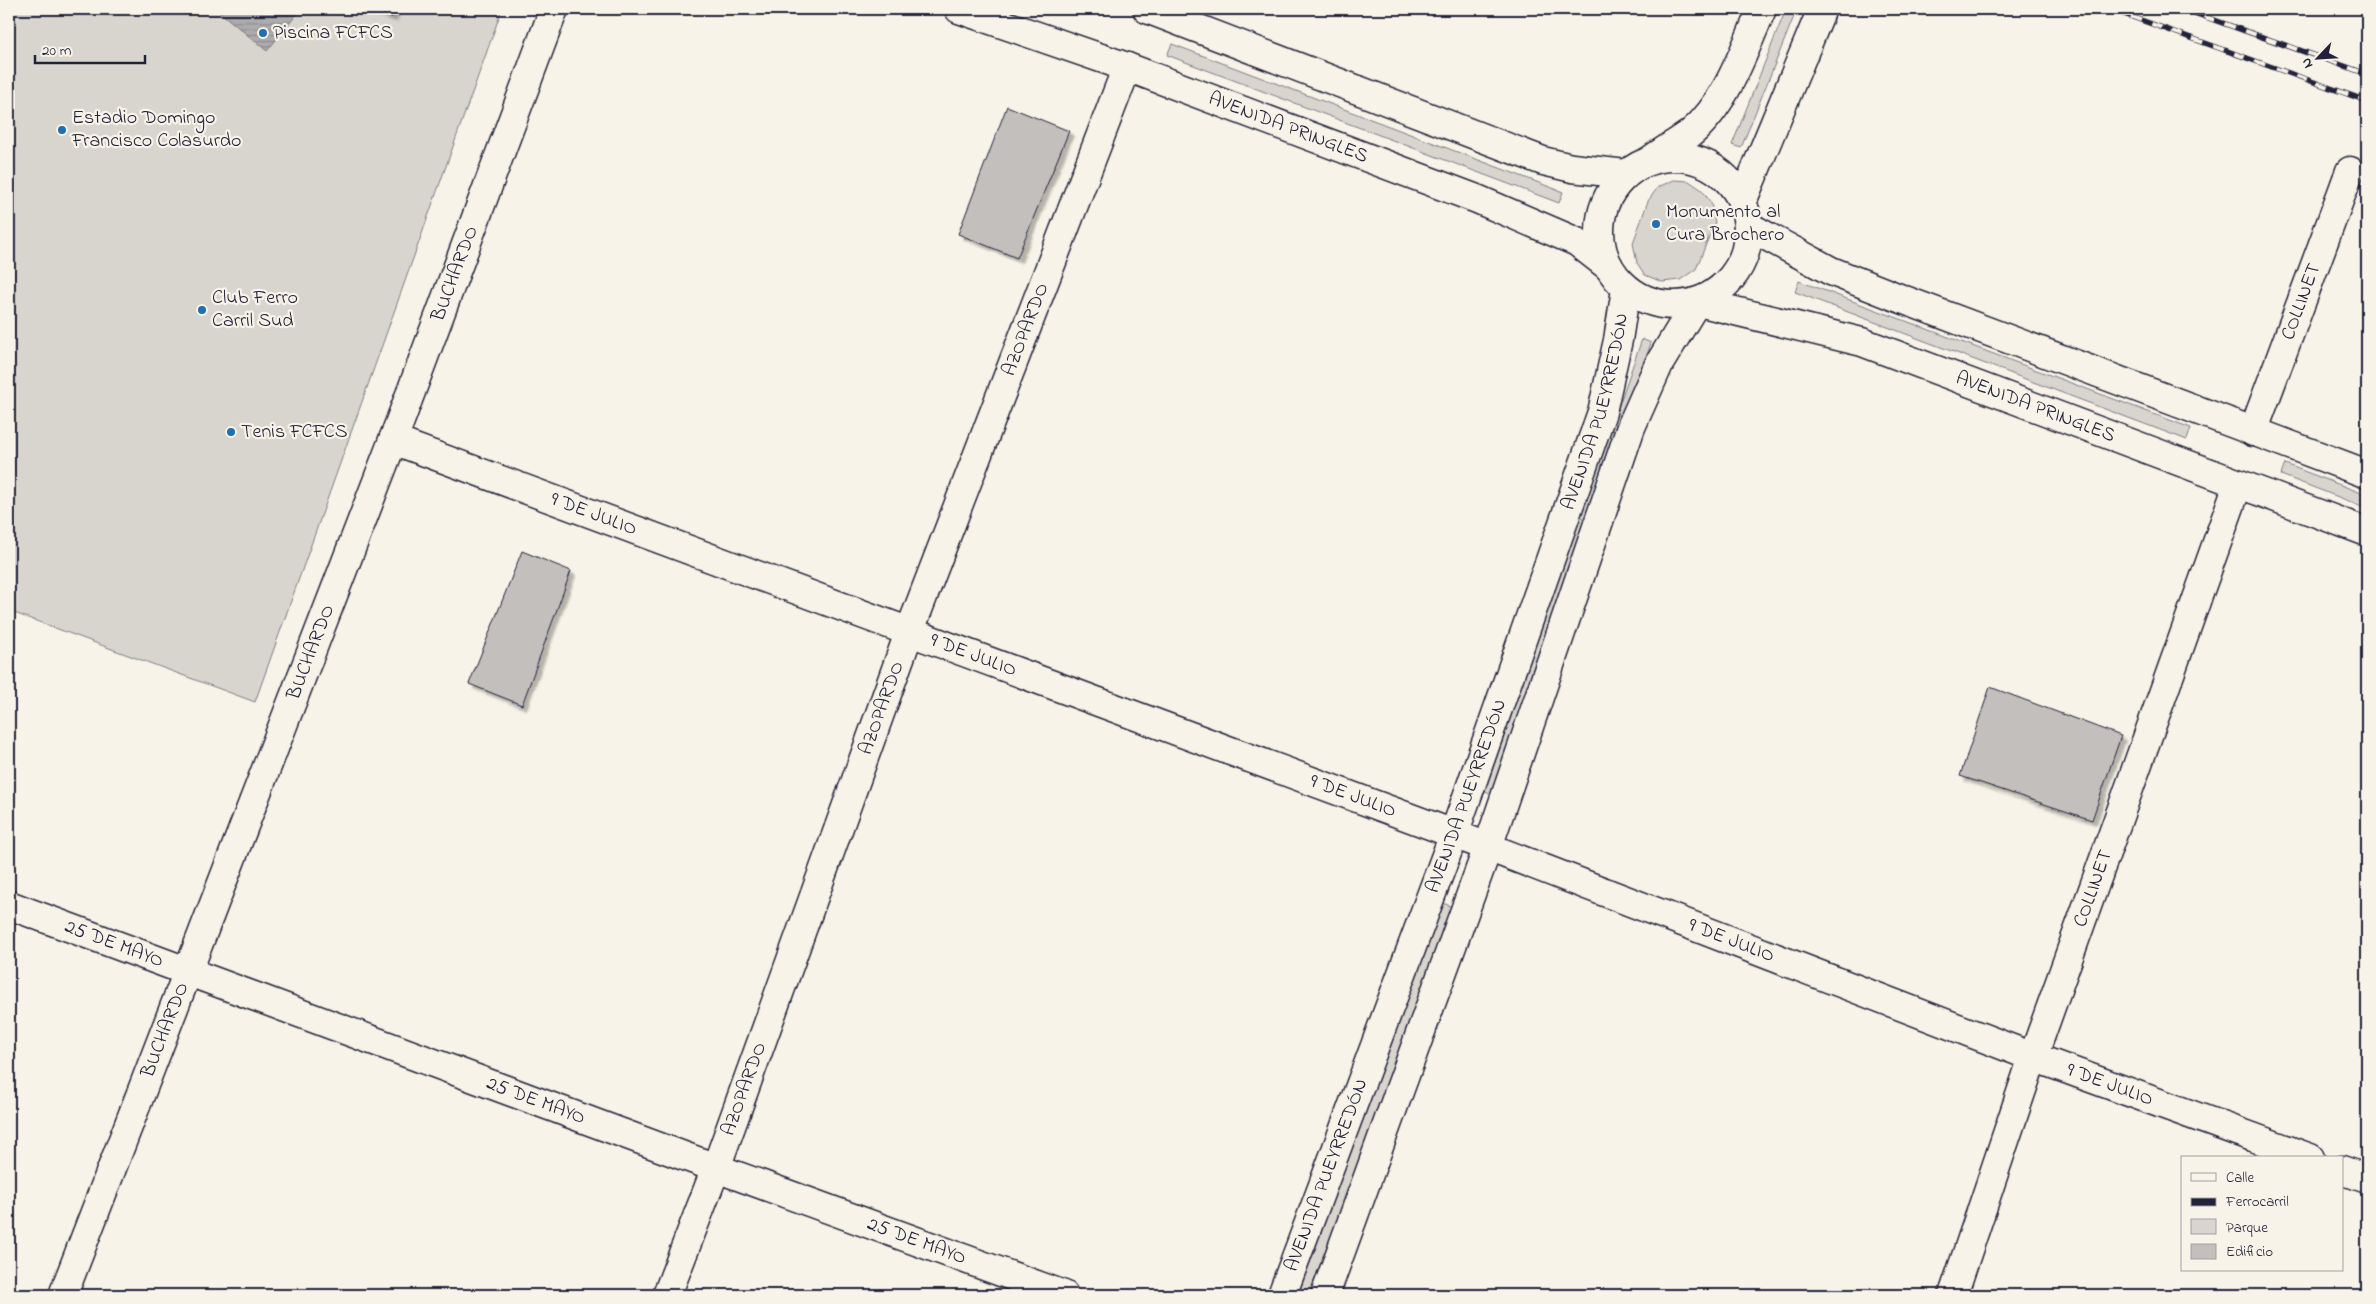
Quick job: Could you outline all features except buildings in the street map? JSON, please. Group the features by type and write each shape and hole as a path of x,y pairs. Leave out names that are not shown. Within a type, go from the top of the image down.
{"street":[{"name":"BUCHARDO","path":"63,1295 394,440 554,9"},
{"name":"AVENIDA PRINGLES","path":"959,9 1127,67 1486,203 1577,242 1609,267"},
{"path":"1147,9 1543,161 1572,168 1626,174"},
{"path":"1762,9 1735,71 1714,107 1692,132 1650,161 1626,174 1609,194 1601,218 1600,243 1609,267 1626,289 1648,301 1672,306 1697,302 1720,290 1736,272 1746,250 1745,214 1822,9"},
{"name":"AZOPARDO","path":"667,1295 716,1168 910,632 1127,67"},
{"path":"1650,161 1672,156 1693,159 1714,168 1730,183 1745,214 1831,271 2367,474"},
{"name":"COLLINET","path":"2253,432 2350,171"},
{"name":"AVENIDA PUEYRREDÓN","path":"1282,1295 1454,834 1602,412 1618,340 1626,289"},
{"name":"AVENIDA PRINGLES","path":"1697,302 1862,342 2367,532"},
{"name":"AVENIDA PUEYRREDÓN","path":"1325,1295 1488,847 1631,427 1658,364 1697,302"},
{"name":"9 DE JULIO","path":"394,440 1454,834 2033,1057 2305,1156"},
{"name":"COLLINET","path":"1953,1295 2033,1057 2238,484"},
{"name":"25 DE MAYO","path":"9,905 716,1168 1064,1295"},
{"path":"2344,1171 2367,1179"}],"green space":[{"name":"Club Ferro Carril Sud","path":"9,9 502,9 255,702 9,611"},
{"path":"1786,9 1797,9 1741,148 1732,145"},
{"path":"1172,44 1563,192 1559,203 1167,55"},
{"path":"1674,180 1689,181 1702,190 1711,203 1715,222 1696,269 1680,280 1662,282 1645,275 1637,263 1633,243 1648,201 1658,187"},
{"path":"1799,281 2191,428 2187,440 1795,292"},
{"path":"1642,339 1651,343 1495,795 1485,791"},
{"path":"2285,464 2367,495 2367,508 2281,475"},
{"path":"1443,903 1453,907 1309,1295 1298,1295"}],"shaded area":[{"name":"Piscina FCFCS","path":"216,9 291,9 297,14 267,51"}],"railway":[{"path":"2110,9 2367,101"},
{"path":"2183,9 2367,74"}],"place":[{"name":"Piscina FCFCS","path":"263,33"},
{"name":"Estadio Domingo Francisco Colasurdo","path":"62,130"},
{"name":"Monumento al Cura Brochero","path":"1656,224"},
{"name":"Club Ferro Carril Sud","path":"202,310"},
{"name":"Tenis FCFCS","path":"231,432"}]}
